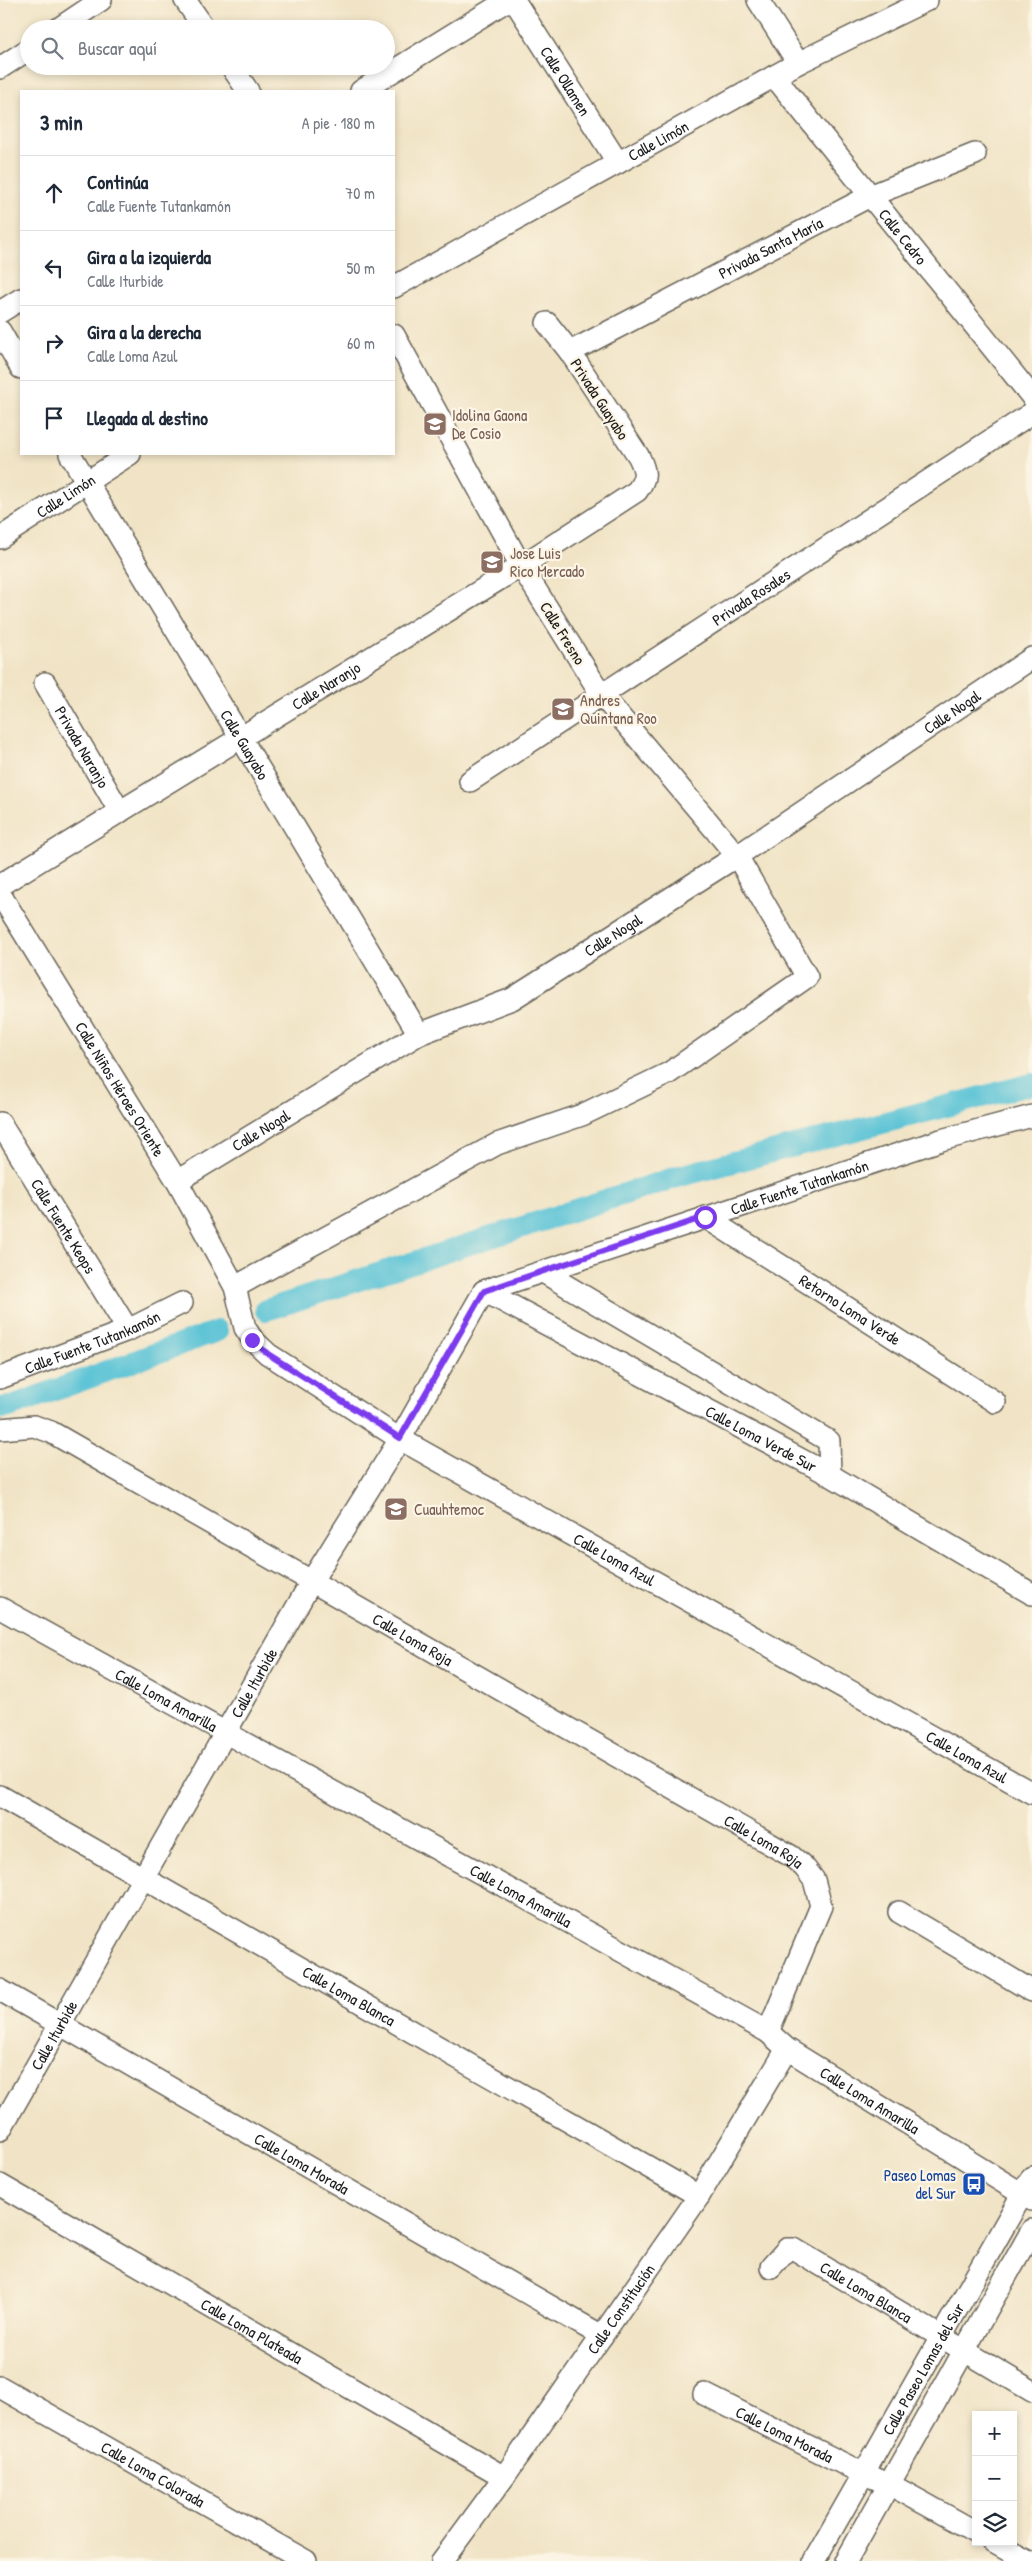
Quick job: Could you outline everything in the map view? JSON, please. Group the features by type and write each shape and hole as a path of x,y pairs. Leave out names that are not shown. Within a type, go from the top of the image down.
{"street":[{"path":"71,20 101,0"},
{"path":"184,0 198,20"},
{"path":"395,69 508,0"},
{"name":"Calle Ollamen","path":"514,0 618,163"},
{"path":"758,0 798,63"},
{"name":"Calle Limón","path":"395,286 798,63 927,0"},
{"path":"0,68 20,55"},
{"path":"237,75 247,90"},
{"path":"362,90 386,75"},
{"name":"Calle Cedro","path":"774,76 1032,397"},
{"name":"Privada Santa María","path":"570,352 870,196 975,154"},
{"path":"0,312 20,300"},
{"name":"Privada Guayabo","path":"547,323 570,352 639,456 646,472 646,478"},
{"path":"0,331 20,366"},
{"name":"Calle Fresno","path":"235,1287 497,1144 582,1115 669,1073 807,977 737,856 601,694 521,566 395,337"},
{"name":"Privada Rosales","path":"470,781 1032,413"},
{"name":"Calle Guayabo","path":"71,455 419,1034"},
{"name":"Calle Limón","path":"0,538 128,455"},
{"name":"Calle Naranjo","path":"0,885 521,566 634,494 646,478"},
{"name":"Calle Nogal","path":"177,1181 419,1034 512,999 737,856 1032,658"},
{"name":"Privada Naranjo","path":"45,682 120,812"},
{"name":"Calle Niños Héroes Oriente","path":"0,894 177,1181 235,1287"},
{"name":"Calle Fuente Tutankamón","path":"484,1291 940,1140 1032,1116"},
{"name":"Calle Fuente Keops","path":"0,1123 128,1330"},
{"name":"Retorno Loma Verde","path":"705,1217 994,1402"},
{"path":"543,1272 829,1441 830,1475"},
{"name":"Calle Loma Azul","path":"235,1287 245,1328 252,1340 268,1354 400,1438 1032,1793"},
{"name":"Calle Iturbide","path":"0,2130 311,1582 400,1438 484,1291"},
{"name":"Calle Loma Verde Sur","path":"484,1291 830,1475 1032,1594"},
{"name":"Calle Fuente Tutankamón","path":"0,1378 128,1330 182,1303"},
{"name":"Calle Loma Roja","path":"0,1429 34,1426 51,1432 791,1856 804,1866 814,1880 821,1906 768,2032"},
{"name":"Calle Loma Amarilla","path":"0,1608 225,1734 768,2032 787,2048 1029,2190"},
{"name":"Calle Loma Blanca","path":"0,1796 699,2196"},
{"path":"899,1912 1032,1991"},
{"name":"Calle Loma Morada","path":"0,1990 602,2336"},
{"name":"Calle Constitución","path":"442,2561 504,2477 699,2196 787,2048"},
{"name":"Calle Loma Plateada","path":"0,2185 504,2477"},
{"name":"Calle Paseo Lomas del Sur","path":"814,2561 942,2338 982,2263 1029,2190"},
{"name":"Calle Paseo Lomas del Sur","path":"846,2561 1032,2230"},
{"name":"Calle Loma Blanca","path":"771,2267 784,2251 792,2248 1032,2390"},
{"name":"Calle Loma Colorada","path":"0,2387 306,2561"},
{"name":"Calle Loma Morada","path":"704,2394 864,2474 889,2484 972,2530"},
{"path":"1000,2546 1027,2561"}],"waterway":[{"path":"266,1310 680,1176 1032,1084"},
{"path":"0,1408 9,1407 217,1331"}],"place":[{"name":"Idolina Gaona De Cosio","path":"435,424"},
{"name":"Jose Luis Rico Mercado","path":"492,562"},
{"name":"Andres Quintana Roo","path":"563,709"},
{"name":"Cuauhtemoc","path":"396,1509"},
{"name":"Paseo Lomas del Sur","path":"974,2184"}],"route":[{"path":"252,1340 268,1354 400,1438 484,1291 705,1217"}]}
